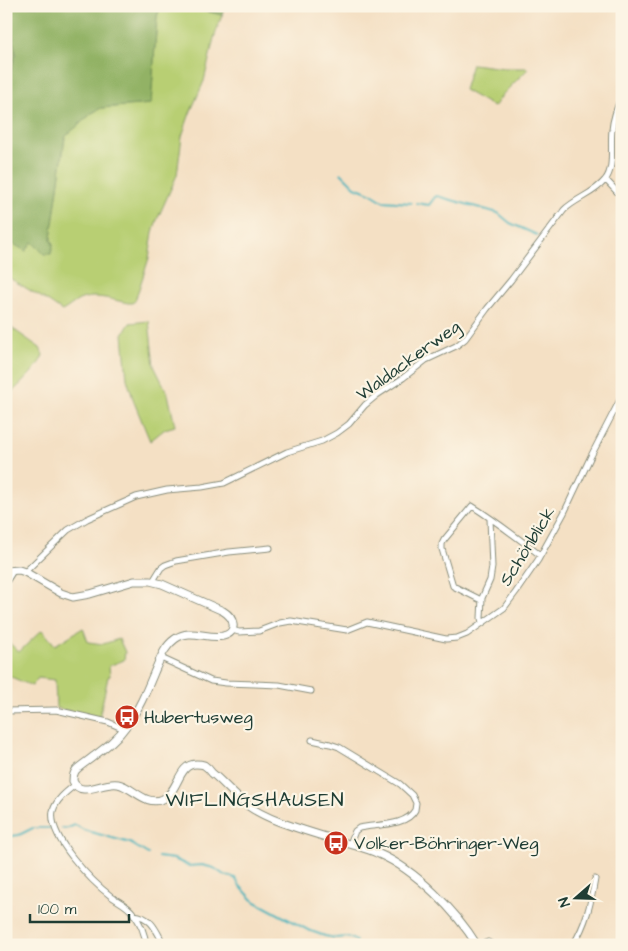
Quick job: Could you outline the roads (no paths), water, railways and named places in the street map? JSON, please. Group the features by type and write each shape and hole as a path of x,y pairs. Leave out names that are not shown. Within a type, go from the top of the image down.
{"street":[{"path":"622,96 612,130 610,170 606,180 622,197"},
{"name":"Waldackerweg","path":"25,572 68,530 87,519 136,498 167,490 202,488 224,483 280,456 337,434 377,395 426,360 456,346 465,339 564,210 606,180"},
{"name":"Schönblick","path":"232,630 241,632 259,631 280,623 290,622 347,630 367,622 452,639 464,636 498,612 508,602 540,555 564,513 622,396"},
{"name":"Schönblick","path":"481,600 452,585 442,547 444,540 472,506 490,519 492,567 489,582 481,600 480,618 482,623"},
{"path":"490,519 540,555"},
{"path":"153,582 161,568 176,561 229,552 270,548"},
{"path":"6,582 10,571 25,572 61,593 73,596 90,594 134,581 147,580 171,588 227,614 232,620 232,630 227,635 191,634 178,637 167,646 135,714 124,730 76,771 72,778 75,785 79,788 83,790 105,784 119,784 146,799 157,800 170,794 187,767 192,764 204,765 240,800 261,814 280,822 378,853 406,869 440,900 479,945 488,942 493,945"},
{"path":"161,658 212,681 279,685 311,691"},
{"path":"6,711 56,710 108,722 124,730"},
{"path":"312,740 343,749 400,784 410,793 415,801 416,810 410,816 394,823 359,828 355,831 350,844"},
{"path":"75,785 60,798 55,806 52,816 55,830 69,853 87,875 134,915 143,931 146,945"},
{"path":"573,945 588,915 595,879"},
{"path":"134,915 143,916 147,919 164,945"}],"waterway":[{"path":"341,173 355,187 383,201 411,203"},
{"path":"416,203 429,205 437,196 498,213 510,223 537,235"},
{"path":"62,828 75,825 84,830 130,843 148,854"},
{"path":"6,846 9,844 11,836 19,835 33,828 50,828"},
{"path":"158,857 174,859 189,866 202,865 214,868 224,875 235,878 254,901 308,930 335,938 349,937 356,941"}],"place":[{"name":"Hubertusweg","path":"127,717"},
{"name":"Volker-Böhringer-Weg","path":"336,843"}],"district":[{"name":"WIFLINGSHAUSEN","path":"255,799"}]}
